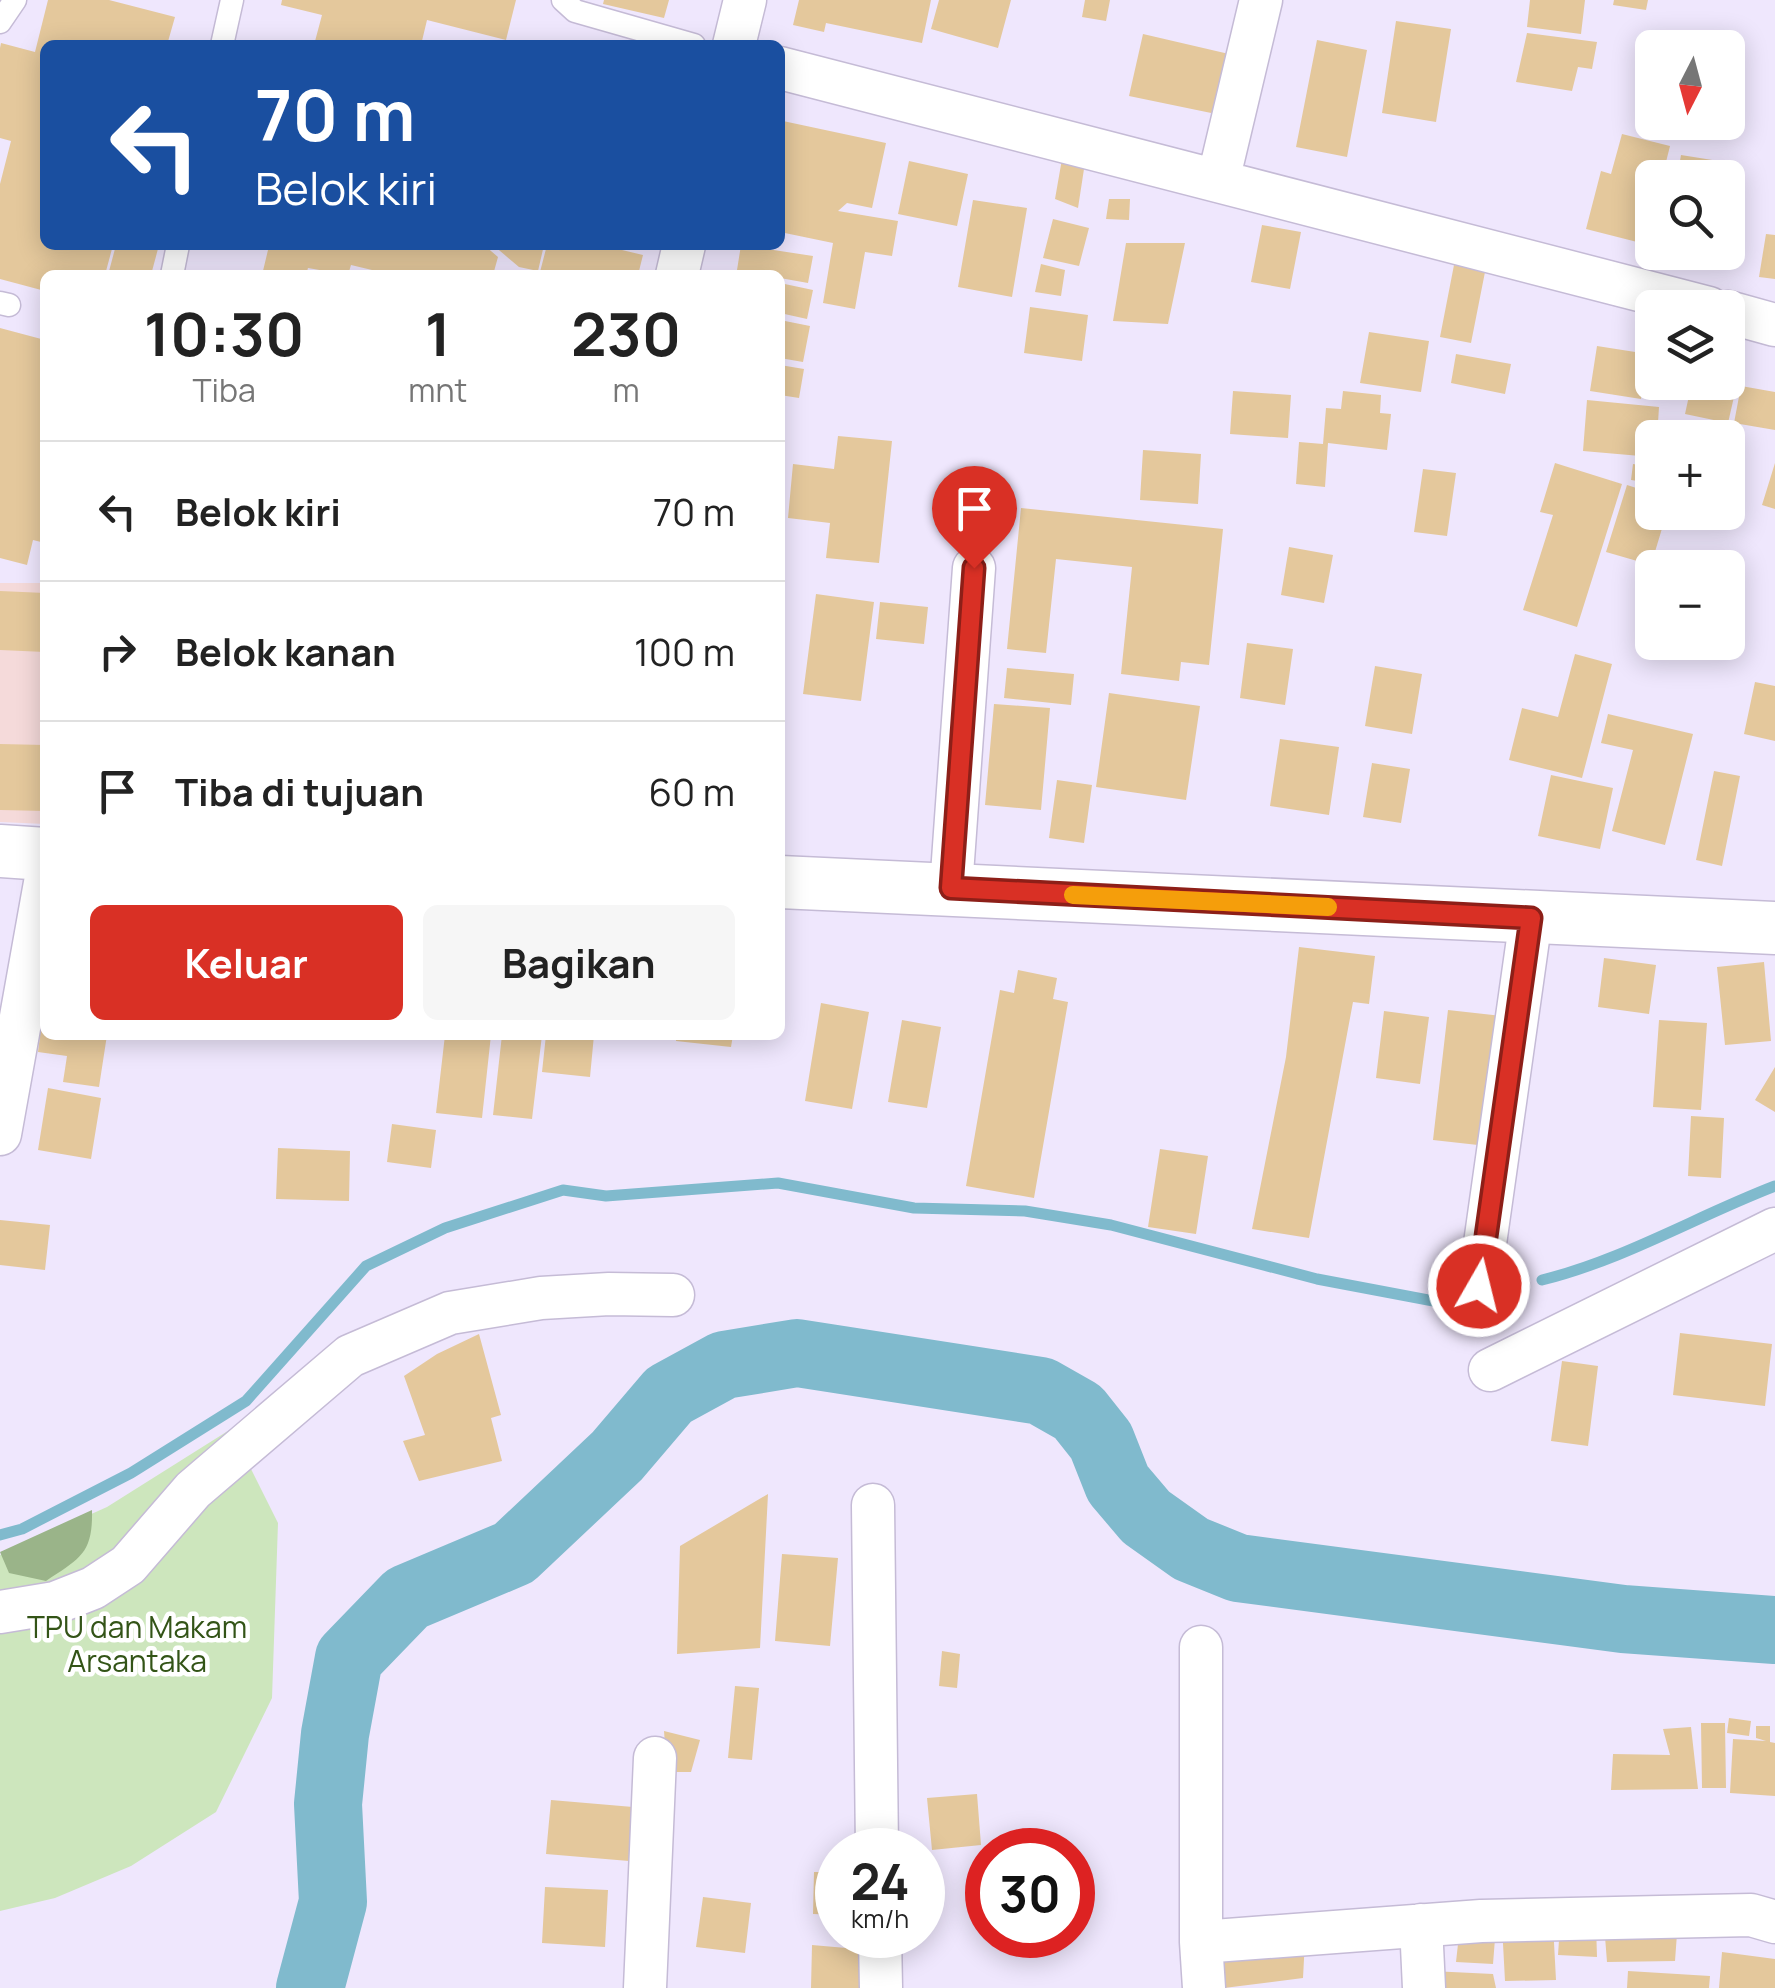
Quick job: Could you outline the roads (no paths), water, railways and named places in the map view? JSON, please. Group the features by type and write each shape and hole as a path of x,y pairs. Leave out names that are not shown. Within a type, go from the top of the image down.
{"street":[{"path":"735,40 744,0"},
{"path":"1218,181 1261,0"},
{"path":"785,69 1639,290"},
{"path":"1745,317 1775,325"},
{"path":"951,888 974,568"},
{"path":"0,851 40,854"},
{"path":"785,882 1775,928"},
{"path":"0,1134 40,911"},
{"path":"1479,1286 1531,918"},
{"path":"1490,1370 1775,1228"},
{"path":"0,1612 55,1603 92,1588 128,1565 193,1490 350,1356 450,1313 541,1298 673,1295"},
{"path":"873,1505 877,1828"},
{"path":"1202,1646 1204,1988"},
{"path":"646,1988 655,1758"},
{"path":"1202,1942 1421,1925 1752,1915 1775,1922"},
{"path":"1421,1925 1424,1988"},
{"path":"880,1958 881,1988"}],"lane":[{"path":"0,22 15,0"},
{"path":"223,40 232,0"},
{"path":"563,0 574,11 676,40"}],"waterway":[{"path":"0,1535 22,1529 131,1473 246,1401 366,1266 445,1228 563,1190 606,1196 778,1183 914,1208 1025,1211 1111,1225 1317,1279 1444,1303 1477,1296"},
{"path":"1542,1280 1631,1249 1775,1186"},
{"path":"310,1988 333,1902 328,1804 335,1734 349,1658 407,1598 514,1553 617,1456 669,1395 724,1365 797,1353 1041,1391 1078,1412 1101,1441 1118,1484 1146,1517 1191,1549 1238,1568 1623,1619 1775,1630"}],"park label":[{"name":"TPU dan Makam Arsantaka","path":"137,1645"}]}
